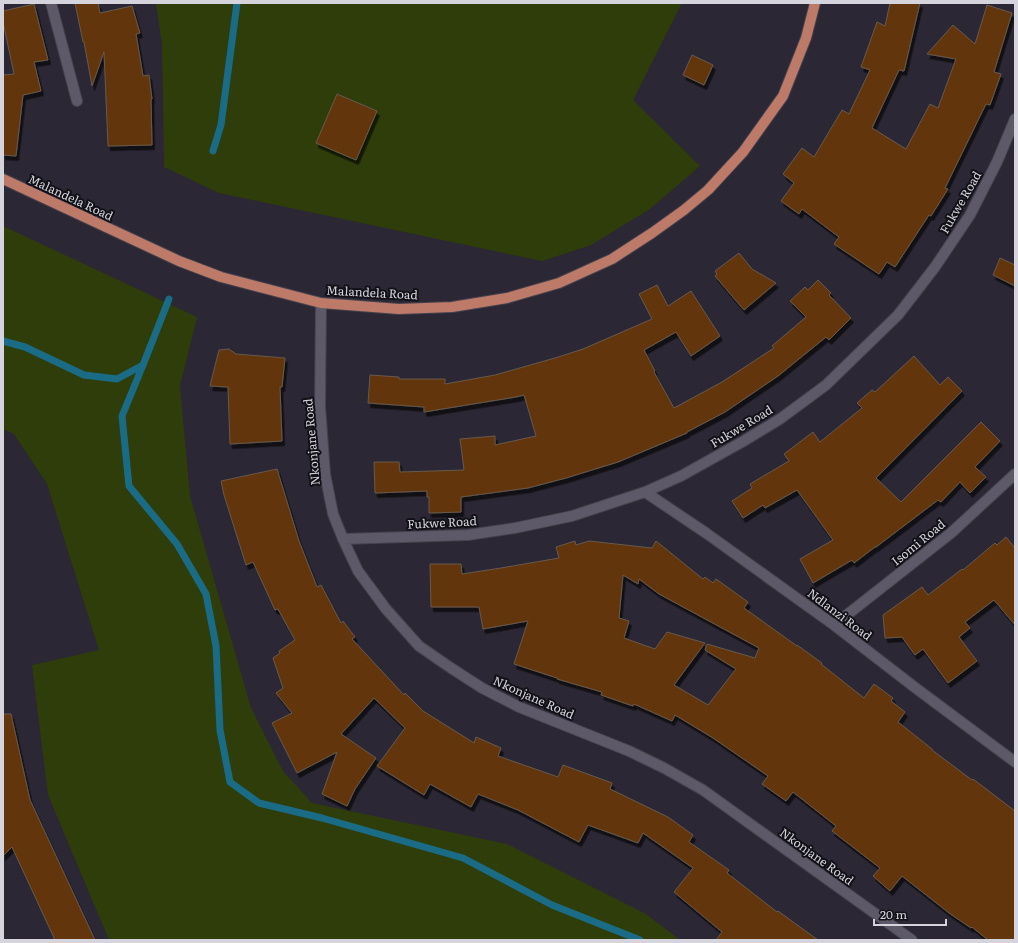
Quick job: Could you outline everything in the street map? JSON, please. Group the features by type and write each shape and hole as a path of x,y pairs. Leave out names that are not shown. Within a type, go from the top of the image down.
{"main road":[{"name":"Malandela Road","path":"3,179 179,261 221,277 321,303 399,309 452,306 507,298 559,283 612,258 684,210 708,190 743,152 783,96 806,38 814,3"}],"street":[{"path":"51,3 76,101"},
{"name":"Fukwe Road","path":"343,539 468,535 515,528 572,516 646,492 681,476 780,419 826,385 898,315 936,267 970,215 994,167 1015,119"},
{"name":"Nkonjane Road","path":"321,303 320,406 325,474 333,514 358,571 386,609 419,646 482,688 519,707 629,751 664,768 703,790 912,940"},
{"name":"Isomi Road","path":"834,625 951,533 1015,474"},
{"name":"Ndlanzi Road","path":"646,492 834,625 1015,762"}],"green space":[{"path":"156,3 682,3 633,100 700,166 650,209 591,245 542,261 219,193 164,167 162,45"},
{"path":"3,226 197,317 180,386 190,496 251,708 283,771 312,803 507,844 646,914 680,940 109,940 48,795 32,665 99,650 47,484 14,434 3,429"}],"building":[{"path":"75,3 98,3 100,13 132,6 140,33 136,34 143,76 149,75 152,99 152,145 108,146 104,52 92,86"},
{"path":"890,3 920,3 904,71 899,70 872,128 906,149 930,104 938,108 956,59 927,54 953,25 975,44 987,5 1012,13 994,72 1001,74 990,105 986,104 945,188 948,189 895,267 887,262 879,274 834,244 839,237 802,209 799,214 781,201 794,183 783,174 802,148 814,157 842,110 849,114 870,70 861,67 877,22 885,26"},
{"path":"34,4 48,60 34,62 41,91 23,95 16,156 3,155 3,75 14,74 3,22 3,11"},
{"path":"692,55 713,65 704,85 683,75"},
{"path":"337,94 377,111 356,160 316,143"},
{"path":"739,253 752,269 776,283 744,310 715,276 717,274 715,271"},
{"path":"1000,258 1015,265 1015,286 993,275"},
{"path":"818,280 831,293 829,295 851,318 829,340 826,337 778,376 725,412 687,433 618,462 566,478 528,488 461,497 461,512 429,513 429,497 427,497 427,491 375,493 374,462 399,462 400,472 464,470 460,439 495,436 495,445 536,436 524,395 424,412 424,407 368,403 370,375 399,377 399,379 445,379 445,384 495,375 555,358 583,349 652,319 639,294 657,285 668,306 691,291 720,336 691,356 676,332 644,350 655,371 654,372 674,408 722,382 774,348 772,346 806,317 790,301 805,287 808,290"},
{"path":"229,349 236,354 285,358 282,387 280,387 282,441 230,444 228,387 210,386 219,350"},
{"path":"914,356 940,385 948,377 962,391 876,478 901,502 981,422 1000,441 975,467 986,477 970,493 960,482 941,502 938,500 854,563 852,560 813,583 800,559 833,540 797,490 765,508 763,505 743,518 732,501 752,488 750,484 789,461 784,454 813,432 820,442 862,408 857,403 872,390 875,392"},
{"path":"277,469 299,541 317,587 321,585 341,623 343,621 355,637 352,639 404,695 405,693 423,711 474,743 476,737 501,748 498,756 558,777 563,765 612,783 610,789 668,817 693,835 689,842 729,870 727,873 777,912 778,911 818,940 716,940 722,932 674,892 693,868 643,833 638,843 588,825 579,842 518,810 478,794 471,807 430,784 424,795 377,766 405,728 374,698 341,734 376,758 355,789 347,806 322,794 337,752 297,773 272,723 292,713 276,693 283,688 273,658 280,653 279,651 295,640 278,609 275,610 253,562 246,565 221,481"},
{"path":"1006,537 1015,548 1015,625 994,600 965,622 970,628 959,637 977,661 948,683 923,649 915,655 902,637 885,638 883,615 922,587 928,595 962,569 963,570 995,543 997,545"},
{"path":"575,541 576,545 589,541 652,548 656,541 703,579 705,577 713,583 716,579 748,602 744,608 822,663 821,664 864,698 874,684 893,698 891,701 905,712 898,722 932,750 1015,811 1015,940 988,940 972,927 971,928 949,913 902,876 890,891 873,876 880,868 832,831 836,826 793,792 786,801 762,784 768,776 713,738 675,715 672,721 634,704 633,706 601,695 602,692 557,679 514,664 528,621 483,629 479,607 431,607 430,564 461,564 462,574 559,558 556,547","holes":["623,575 638,584 639,579 659,594 759,648 755,658 707,644 705,650 736,669 708,705 674,685 705,643 667,632 655,649 624,638 629,621 619,618"]},
{"path":"3,714 11,714 30,800 95,940 55,940 12,847 3,856"}],"waterway":[{"path":"213,151 221,125 237,3"},
{"path":"3,341 25,347 84,375 117,379 143,365 169,299"},
{"path":"143,365 122,416 129,486 177,544 206,594 216,646 220,730 230,782 259,803 322,818 463,858 552,905 640,940"}]}
